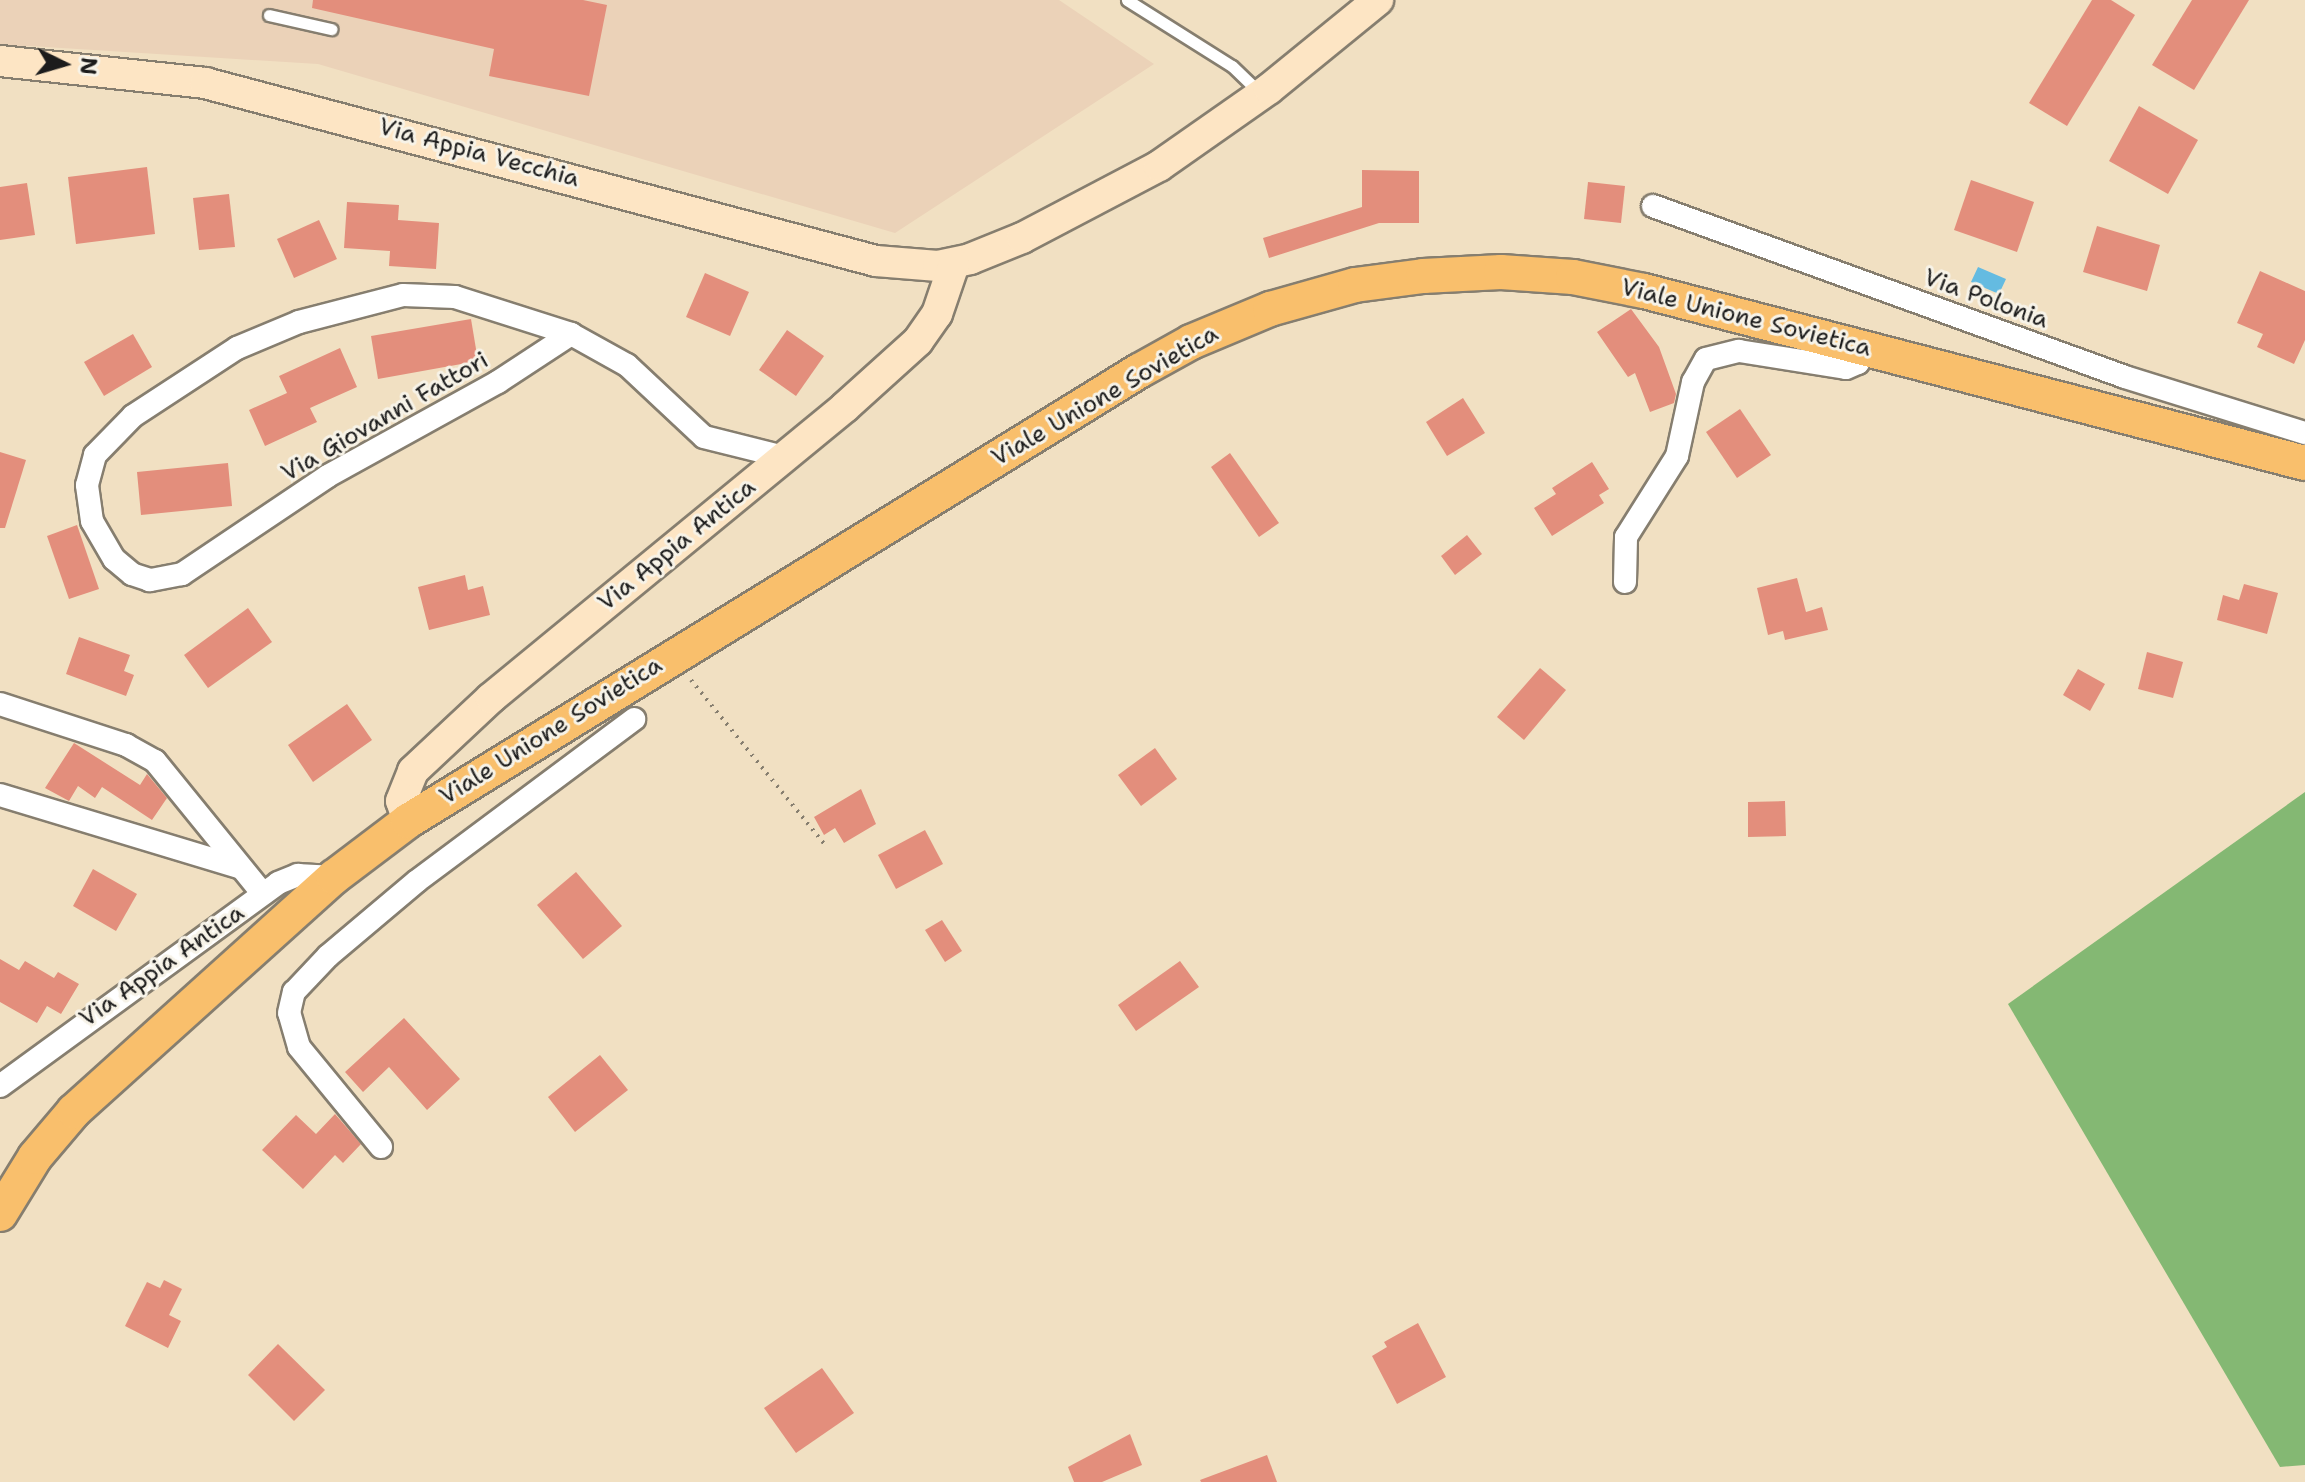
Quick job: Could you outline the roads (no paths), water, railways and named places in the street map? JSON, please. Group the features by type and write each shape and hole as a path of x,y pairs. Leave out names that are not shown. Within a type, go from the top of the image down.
{"main road":[{"path":"954,264 988,253 1114,192 1262,94 1378,0"},
{"name":"Via Appia Vecchia","path":"0,61 44,62 205,83 876,261 954,264"},
{"name":"Via Appia Antica","path":"408,821 401,801 413,771 491,698 784,457 924,334 944,298 954,264"},
{"name":"Viale Unione Sovietica","path":"0,1214 35,1157 74,1111 334,877 408,821 616,690 1163,357 1242,319 1326,292 1463,274 1573,277 1866,348 2305,463"}],"street":[{"name":"Via Polonia","path":"1653,206 2125,377 2305,433"},
{"name":"Via Giovanni Fattori","path":"571,334 498,382 328,476 182,574 150,580 132,574 114,559 92,521 88,475 95,455 109,436 203,367 276,331 346,309 421,294 464,299 571,334 627,365 704,437 784,457"},
{"path":"1625,582 1626,537 1677,456 1693,382 1706,359 1739,351 1838,369 1853,367 1866,348"},
{"path":"381,1147 299,1047 289,1013 294,992 335,949 417,881 635,722 616,690"},
{"path":"0,704 126,745 155,761 263,894"},
{"path":"0,795 238,867"},
{"name":"Via Appia Antica","path":"0,1086 292,875 334,877"}],"lane":[{"path":"1127,0 1232,66 1262,94"},
{"path":"269,15 331,29"},
{"path":"0,50 44,62"}],"water":[{"path":"1978,267 2006,279 1999,294 1971,282"}]}
